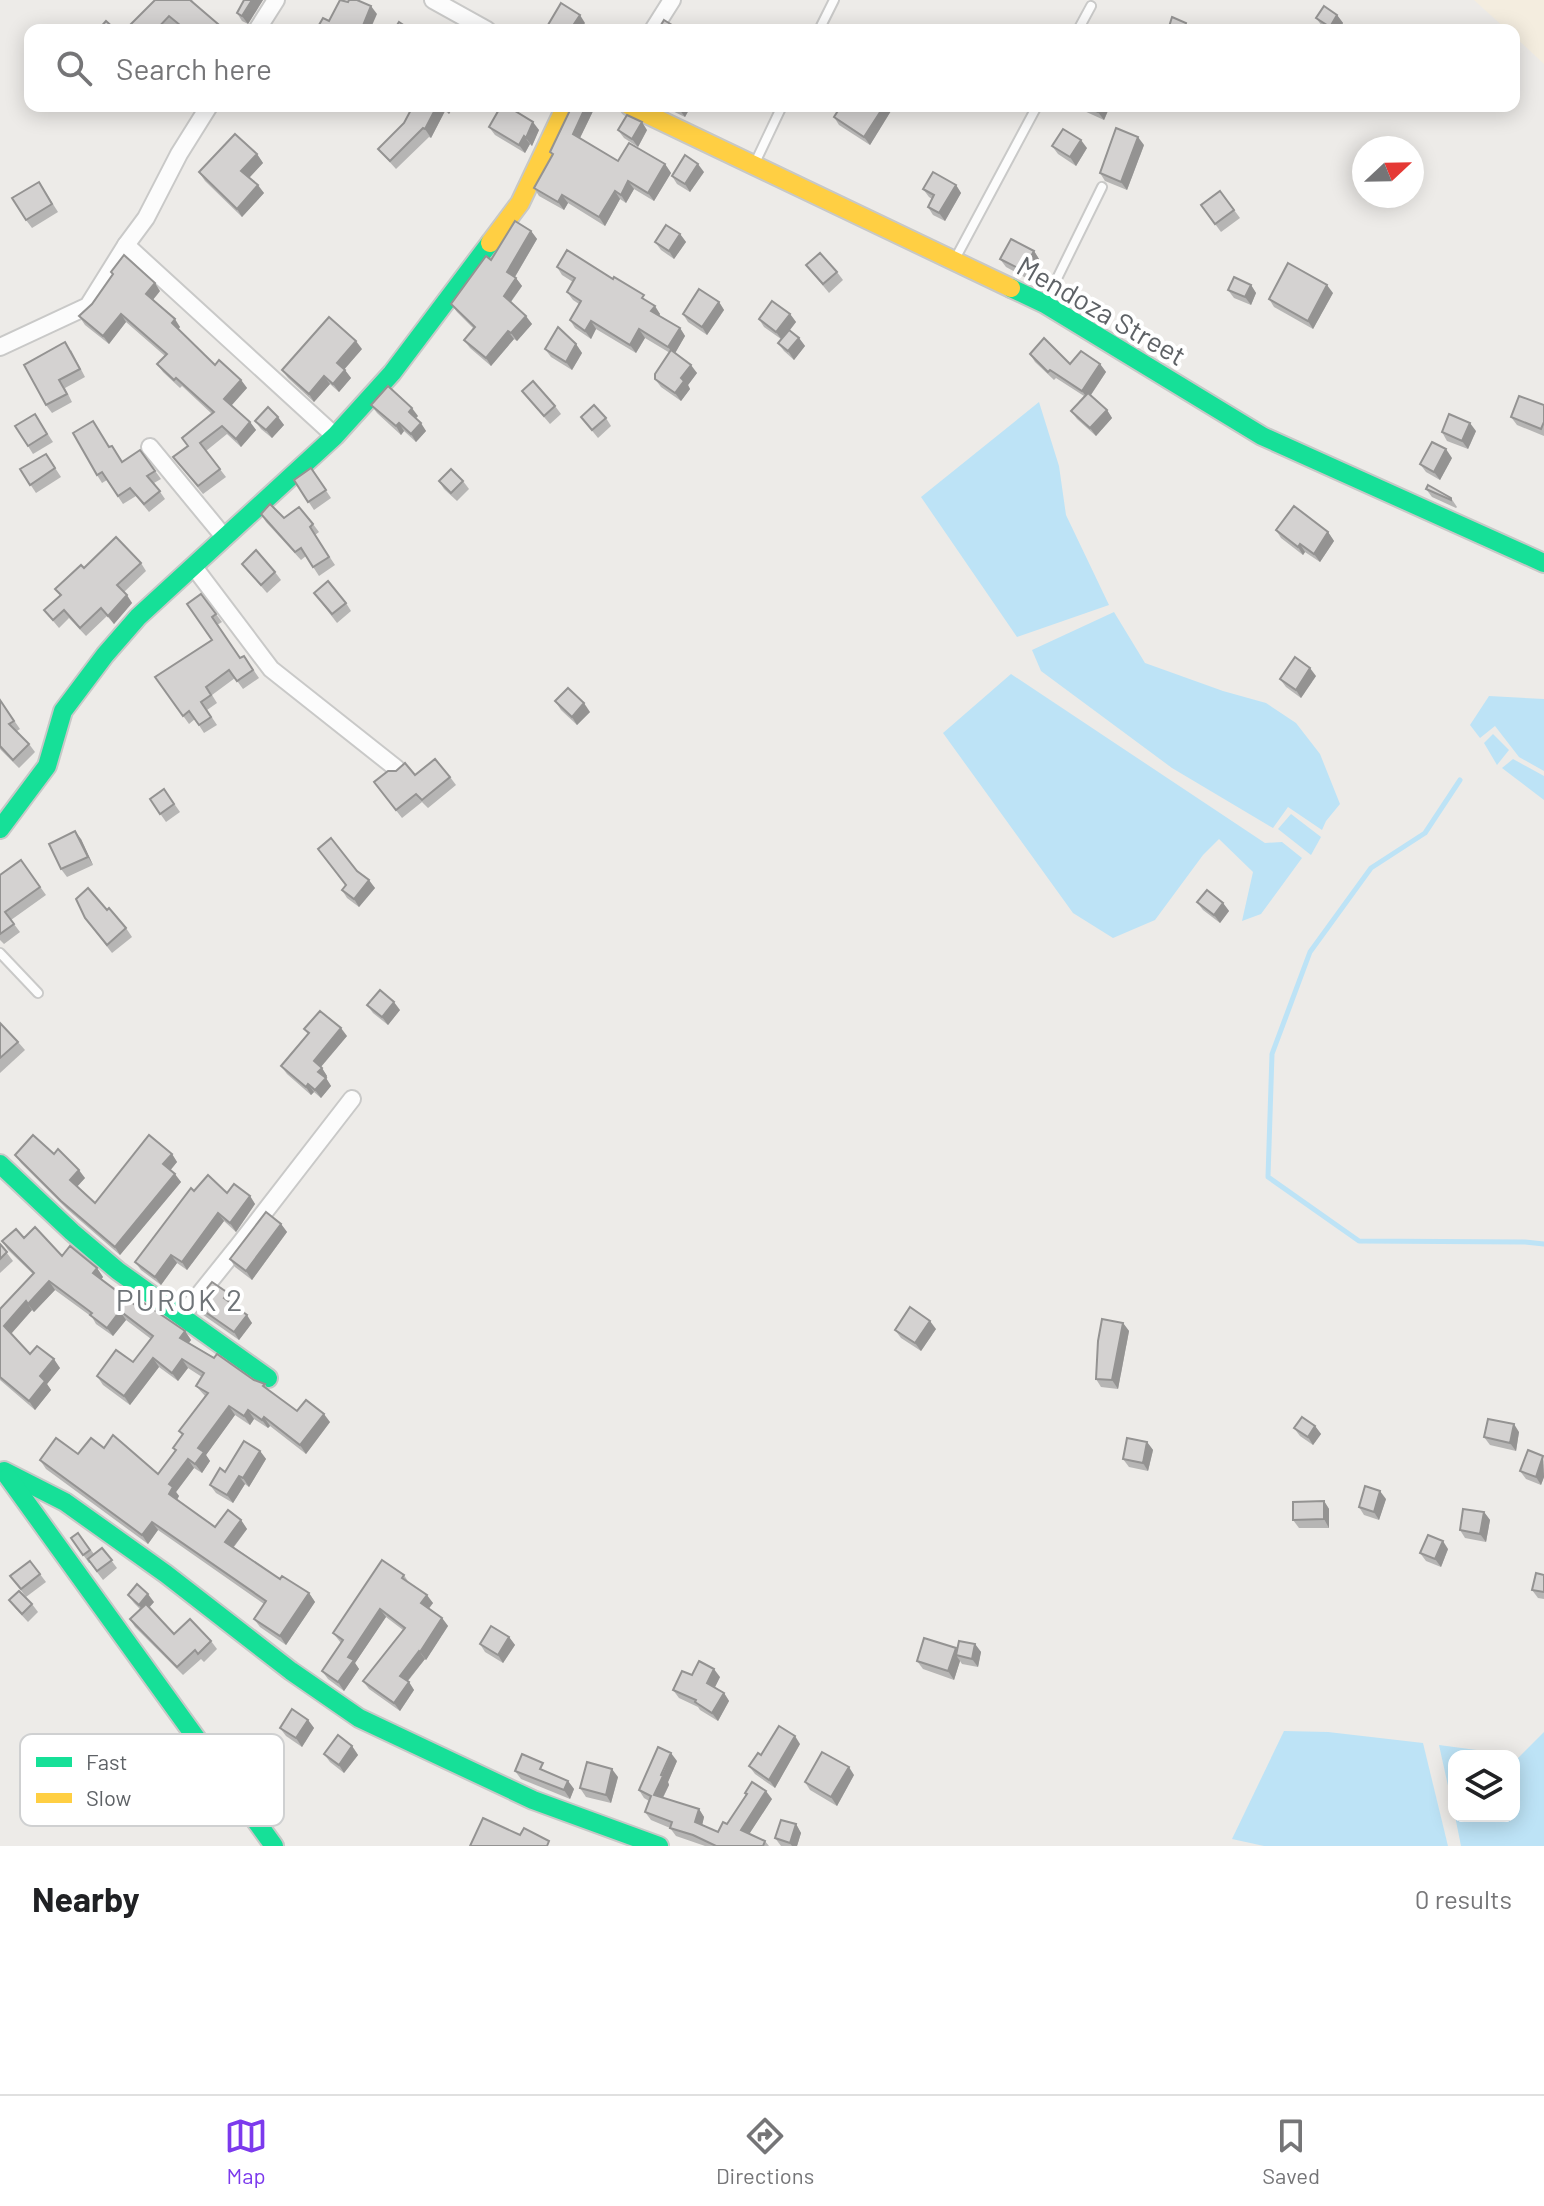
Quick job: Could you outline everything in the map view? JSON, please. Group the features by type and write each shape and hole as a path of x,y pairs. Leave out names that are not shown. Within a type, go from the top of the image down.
{"street":[{"path":"261,24 276,0"},
{"path":"433,0 476,24"},
{"path":"657,24 672,0"},
{"path":"0,347 88,306 146,218 179,154 205,112"},
{"path":"0,829 47,766 63,711 105,655 138,617 335,436 392,373 520,203 563,112"},
{"name":"Mendoza Street","path":"642,112 1045,304 1262,436 1544,563"},
{"path":"126,245 335,436"},
{"path":"150,447 225,538"},
{"path":"194,567 271,669 396,768"},
{"path":"182,1316 352,1099"},
{"path":"0,1164 117,1270 268,1378"},
{"path":"2,1469 194,1734"},
{"path":"2,1469 65,1502 359,1718 533,1800 659,1846"},
{"path":"260,1826 274,1846"}],"lane":[{"path":"822,24 834,0"},
{"path":"1081,24 1091,6"},
{"path":"754,166 779,112"},
{"path":"953,262 1034,112"},
{"path":"1045,304 1102,187"},
{"path":"0,953 38,993"}],"sand":[{"path":"1474,0 1544,0 1544,64 1520,42 1520,24 1500,24"}],"water":[{"path":"1039,402 1059,466 1066,515 1109,605 1017,637 921,497"},
{"path":"1114,612 1145,663 1266,703 1296,723 1320,754 1340,804 1322,830 1288,807 1273,828 1172,768 1041,671 1032,650"},
{"path":"1011,674 1265,843 1282,842 1302,858 1261,914 1242,921 1253,872 1219,839 1203,855 1155,920 1113,938 1073,913 943,733"},
{"path":"1489,696 1544,699 1544,771 1519,757 1495,726 1480,738 1470,725"},
{"path":"1493,734 1509,750 1497,765 1484,743"},
{"path":"1513,759 1544,776 1544,800 1502,768"},
{"path":"1291,814 1321,837 1311,855 1278,829"},
{"path":"1284,1731 1328,1732 1423,1743 1448,1846 1264,1846 1232,1839"},
{"path":"1544,1732 1544,1846 1461,1846 1456,1822 1520,1822 1520,1756"},
{"path":"1439,1745 1476,1750 1448,1750 1448,1786"}],"building":[{"path":"155,0 190,0 218,24 179,24 169,16 162,24 131,24"},
{"path":"244,0 252,0 242,16 237,13"},
{"path":"340,0 357,0 371,6 364,24 320,24 323,18 329,21"},
{"path":"561,3 580,15 574,24 549,24"},
{"path":"1324,6 1337,15 1332,24 1316,18"},
{"path":"1172,17 1186,23 1186,24 1170,24"},
{"path":"410,112 434,112 425,129 390,161 378,149 404,123"},
{"path":"498,112 517,112 533,122 519,145 489,127"},
{"path":"569,112 583,112 573,134 618,161 629,143 665,164 648,193 628,181 621,195 615,191 599,217 562,195 558,202 534,188 553,154 550,152"},
{"path":"837,112 880,112 864,137 834,117"},
{"path":"627,115 642,122 632,139 618,130"},
{"path":"1116,128 1138,137 1121,182 1100,173"},
{"path":"1063,129 1081,140 1070,157 1052,146"},
{"path":"235,134 257,154 241,171 258,185 237,209 199,172"},
{"path":"685,155 698,164 685,184 672,176"},
{"path":"933,172 956,185 939,213 928,207 934,195 923,189"},
{"path":"39,182 52,204 26,220 12,198"},
{"path":"1220,191 1234,210 1215,224 1201,205"},
{"path":"515,221 531,231 507,272 516,278 504,296 526,316 511,333 508,331 486,358 464,340 475,327 451,304 486,256 491,260"},
{"path":"666,225 680,234 669,251 655,242"},
{"path":"1011,239 1034,251 1030,258 1036,262 1030,274 1000,259"},
{"path":"567,250 644,295 642,298 655,306 651,311 680,328 668,347 639,329 630,345 591,321 585,331 570,320 581,301 567,292 575,278 557,267"},
{"path":"820,253 837,272 823,284 806,265"},
{"path":"124,255 155,283 146,294 175,319 172,323 215,365 219,360 241,380 224,399 250,422 236,439 222,426 200,443 220,469 198,486 173,457 188,446 182,438 214,412 157,364 167,354 121,314 103,336 79,316 92,304"},
{"path":"1288,263 1327,285 1308,321 1269,299"},
{"path":"1234,277 1251,285 1245,297 1228,290"},
{"path":"699,289 719,302 702,327 683,314"},
{"path":"772,301 790,314 776,332 759,319"},
{"path":"329,317 356,341 337,363 345,370 333,384 324,376 309,394 282,370"},
{"path":"558,327 576,344 566,362 545,349"},
{"path":"789,330 799,338 788,351 778,343"},
{"path":"1044,338 1070,364 1081,351 1100,364 1082,391 1050,370 1048,372 1030,354"},
{"path":"65,342 80,369 59,380 67,394 46,405 24,365"},
{"path":"671,350 691,365 675,393 655,379 655,374"},
{"path":"533,381 555,406 544,416 522,391"},
{"path":"388,386 412,408 409,412 421,423 411,434 371,405"},
{"path":"1088,393 1107,410 1090,428 1071,411"},
{"path":"1519,396 1544,405 1541,429 1511,417"},
{"path":"594,405 606,418 592,430 581,417"},
{"path":"268,407 278,417 266,430 255,421"},
{"path":"35,414 47,434 28,446 15,426"},
{"path":"1449,414 1470,423 1462,441 1442,432"},
{"path":"93,421 122,462 140,450 155,471 147,476 160,491 144,504 130,488 118,496 102,472 97,475 73,433"},
{"path":"1432,442 1446,449 1434,472 1420,464"},
{"path":"46,454 55,468 30,485 20,469"},
{"path":"311,468 326,490 308,502 294,480"},
{"path":"451,469 463,481 451,493 439,481"},
{"path":"1428,485 1451,498 1451,500 1426,489"},
{"path":"270,504 284,518 299,507 313,524 310,527 329,557 313,567 301,548 295,552 261,514"},
{"path":"1294,506 1328,532 1314,554 1300,544 1298,547 1276,530"},
{"path":"116,537 141,563 117,585 127,595 108,616 101,608 80,628 64,610 53,620 44,610 61,595 55,589 81,565 84,568"},
{"path":"256,550 275,572 261,585 242,564"},
{"path":"328,581 346,603 332,614 314,593"},
{"path":"201,594 216,614 212,617 240,658 244,656 253,670 237,681 229,670 206,687 211,695 201,702 211,717 199,725 189,711 183,716 155,677 212,640 187,604"},
{"path":"1295,657 1310,668 1296,690 1280,679"},
{"path":"568,688 584,703 572,717 555,701"},
{"path":"0,700 14,721 9,724 29,744 13,760 0,746"},
{"path":"435,759 450,777 422,800 416,794 396,810 374,782 405,763 415,775"},
{"path":"164,789 174,804 160,814 150,799"},
{"path":"75,831 88,857 61,869 49,844"},
{"path":"331,838 357,871 369,880 354,899 342,890 346,885 318,849"},
{"path":"21,860 40,887 5,912 14,924 0,934 0,875"},
{"path":"88,888 126,928 107,945 85,918 76,899"},
{"path":"1207,890 1223,903 1214,915 1197,902"},
{"path":"380,990 394,1002 382,1017 367,1005"},
{"path":"320,1011 341,1028 314,1061 322,1068 318,1072 326,1078 315,1090 308,1084 306,1087 281,1066 309,1033 304,1029"},
{"path":"0,1023 18,1042 0,1058"},
{"path":"33,1135 54,1154 58,1149 79,1170 70,1180 95,1203 149,1135 172,1154 163,1164 175,1174 115,1247 61,1201 15,1155"},
{"path":"208,1175 227,1193 234,1184 250,1196 230,1223 218,1213 182,1262 171,1255 155,1277 135,1262 191,1188 194,1191"},
{"path":"266,1212 281,1224 246,1271 230,1259"},
{"path":"35,1227 62,1256 70,1246 97,1268 93,1273 134,1304 138,1299 185,1331 180,1338 214,1358 217,1354 254,1380 265,1384 263,1386 297,1411 306,1400 324,1414 300,1445 264,1417 262,1420 248,1410 244,1416 229,1406 198,1448 204,1452 195,1464 188,1459 169,1484 173,1487 169,1494 215,1527 228,1510 241,1520 225,1542 280,1579 282,1576 309,1593 280,1636 254,1619 266,1601 152,1522 142,1535 40,1460 56,1438 78,1454 91,1438 104,1448 113,1435 158,1474 176,1450 173,1448 183,1434 179,1431 208,1393 196,1386 204,1373 182,1359 172,1373 153,1358 124,1396 97,1376 116,1350 133,1362 153,1336 120,1311 107,1328 49,1281 4,1326 30,1354 37,1346 54,1359 40,1376 45,1381 29,1401 0,1377 0,1309 34,1273 2,1241 16,1229 24,1238"},
{"path":"0,1244 7,1252 0,1259"},
{"path":"212,1282 228,1293 224,1298 247,1315 234,1332 194,1304"},
{"path":"910,1307 930,1321 915,1343 895,1330"},
{"path":"1102,1319 1123,1323 1112,1380 1096,1379"},
{"path":"1302,1417 1315,1426 1308,1437 1294,1428"},
{"path":"1488,1419 1514,1424 1510,1443 1484,1437"},
{"path":"1127,1438 1147,1442 1143,1463 1123,1459"},
{"path":"244,1441 260,1451 243,1478 239,1476 227,1495 210,1485 220,1468 225,1472"},
{"path":"1528,1450 1543,1456 1536,1477 1520,1471"},
{"path":"1365,1486 1380,1491 1374,1512 1359,1507"},
{"path":"1324,1501 1324,1519 1293,1520 1293,1502"},
{"path":"1463,1509 1484,1512 1480,1534 1460,1530"},
{"path":"78,1533 90,1550 83,1555 71,1538"},
{"path":"1428,1535 1443,1541 1435,1559 1420,1553"},
{"path":"102,1548 112,1560 97,1571 88,1559"},
{"path":"382,1560 427,1595 421,1603 442,1618 400,1676 409,1682 394,1703 363,1681 405,1628 380,1609 348,1657 354,1660 338,1682 322,1671 343,1640 333,1633"},
{"path":"30,1561 40,1574 21,1589 10,1576"},
{"path":"1536,1573 1544,1575 1544,1592 1532,1590"},
{"path":"137,1584 148,1594 139,1605 128,1595"},
{"path":"19,1591 32,1604 22,1614 9,1600"},
{"path":"146,1604 174,1634 190,1619 211,1641 198,1654 195,1650 177,1667 130,1619"},
{"path":"491,1626 509,1637 498,1655 480,1644"},
{"path":"924,1638 956,1648 948,1671 917,1661"},
{"path":"959,1641 975,1644 972,1659 956,1655"},
{"path":"699,1661 714,1669 707,1683 724,1693 712,1713 696,1700 673,1690 682,1671 692,1675"},
{"path":"292,1709 308,1720 296,1738 280,1728"},
{"path":"779,1726 795,1736 769,1780 749,1766 758,1753 761,1755"},
{"path":"338,1735 352,1746 339,1765 324,1754"},
{"path":"658,1747 671,1753 654,1795 699,1809 695,1822 718,1832 723,1822 727,1824 752,1782 766,1791 741,1830 765,1841 763,1846 716,1846 670,1828 672,1822 645,1812 651,1796 639,1790"},
{"path":"822,1752 849,1767 831,1797 805,1782"},
{"path":"522,1754 543,1763 540,1769 568,1781 564,1790 515,1771"},
{"path":"587,1762 612,1769 606,1795 580,1788"},
{"path":"483,1818 520,1835 524,1828 549,1841 547,1846 470,1846"},
{"path":"781,1820 796,1824 790,1843 775,1838"}],"waterway":[{"path":"1460,780 1425,833 1371,868 1310,952 1272,1054 1268,1177 1359,1241 1544,1244"}],"traffic: fast":[{"path":"0,829 47,766 63,711 105,655 138,617 335,436 392,373 490,243"},
{"path":"1011,288 1045,304 1262,436 1544,563"},
{"path":"0,1164 118,1271 268,1378"},
{"path":"4,1471 65,1502 359,1718 533,1800 659,1846"},
{"path":"8,1477 193,1734"},
{"path":"260,1826 274,1846"}],"traffic: slow":[{"path":"490,243 520,203 563,112"},
{"path":"643,112 1011,288"}],"district":[{"name":"PUROK 2","path":"180,1299"}]}
